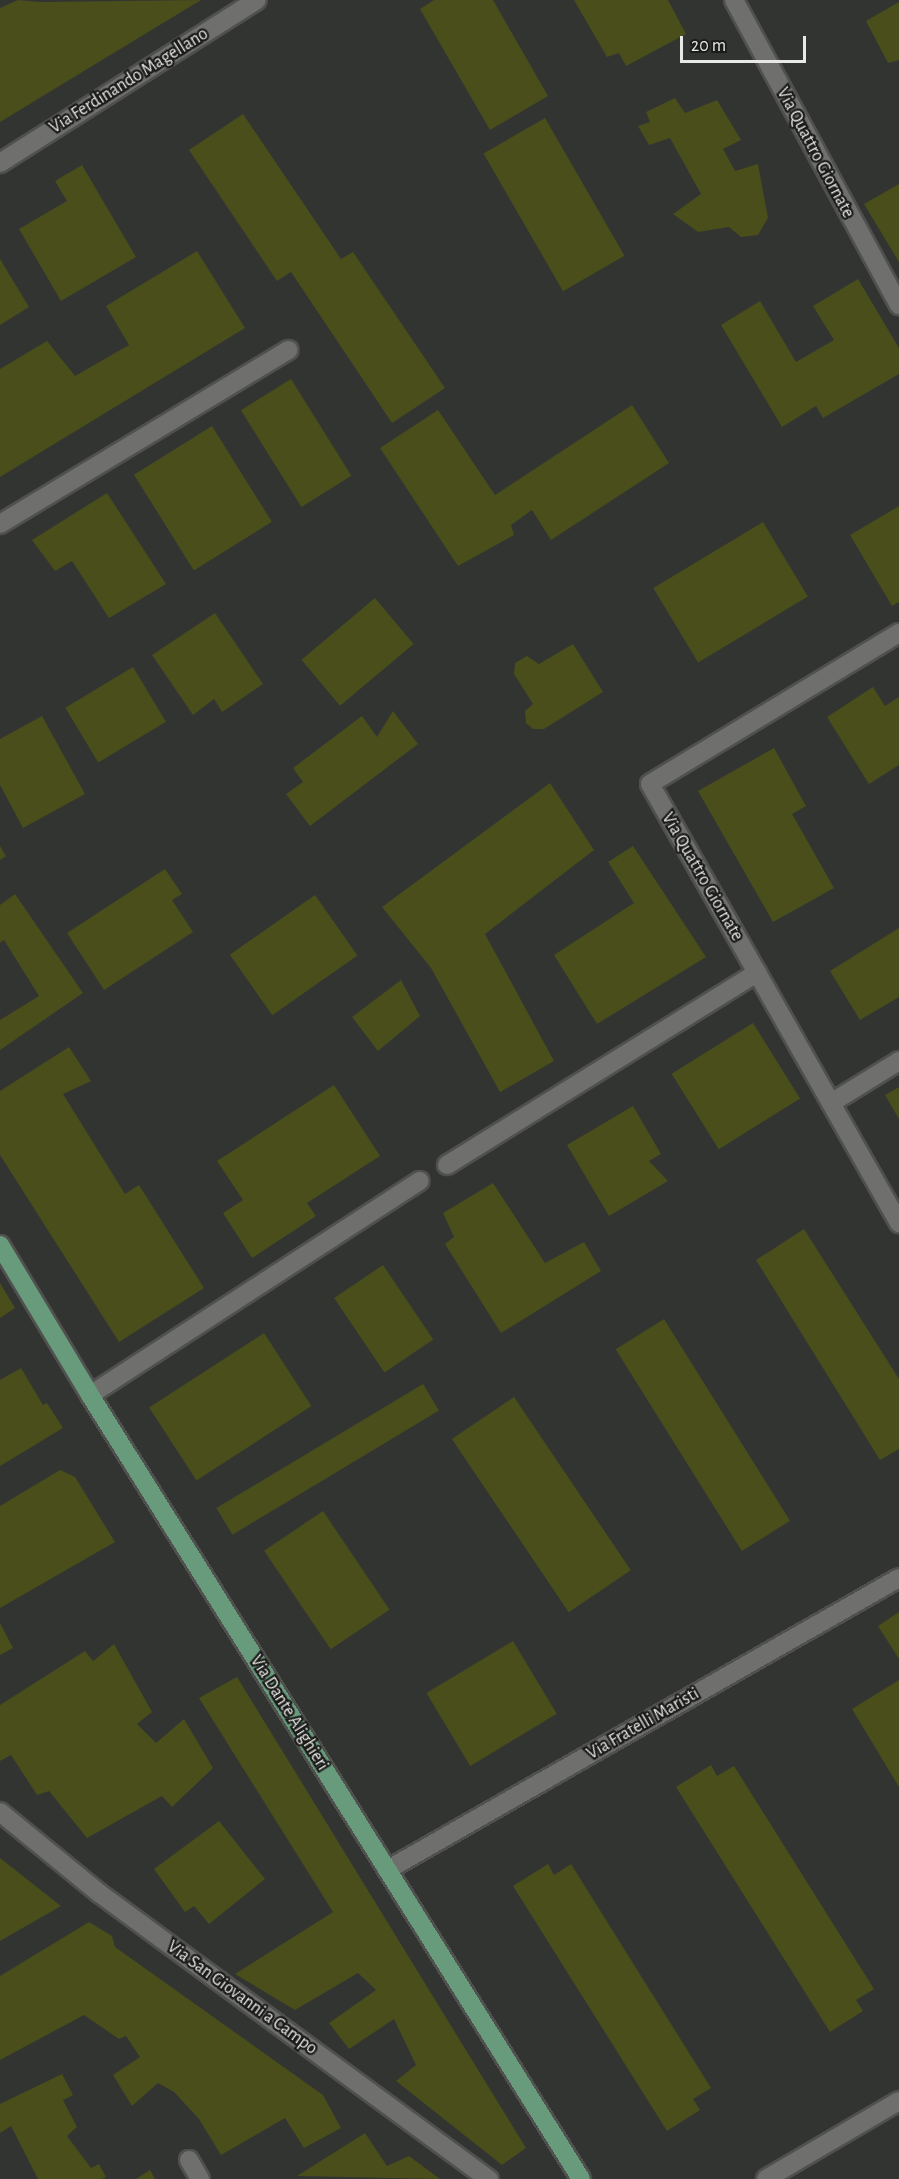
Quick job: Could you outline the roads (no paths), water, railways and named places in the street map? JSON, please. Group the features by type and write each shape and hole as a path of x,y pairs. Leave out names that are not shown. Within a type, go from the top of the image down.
{"main road":[{"name":"Via Dante Alighieri","path":"0,1245 90,1395 581,2179"}],"street":[{"name":"Via Ferdinando Magellano","path":"2,157 257,0"},
{"name":"Via Quattro Giornate","path":"734,0 899,305"},
{"path":"0,524 289,350"},
{"name":"Via Quattro Giornate","path":"899,633 650,784 899,1223"},
{"path":"447,1165 757,973"},
{"path":"831,1103 899,1061"},
{"path":"90,1395 420,1181"},
{"name":"Via Fratelli Maristi","path":"387,1870 899,1578"},
{"name":"Via San Giovanni a Campo","path":"0,1812 99,1893 489,2179"},
{"path":"766,2179 899,2101"},
{"path":"189,2160 200,2179"}]}
